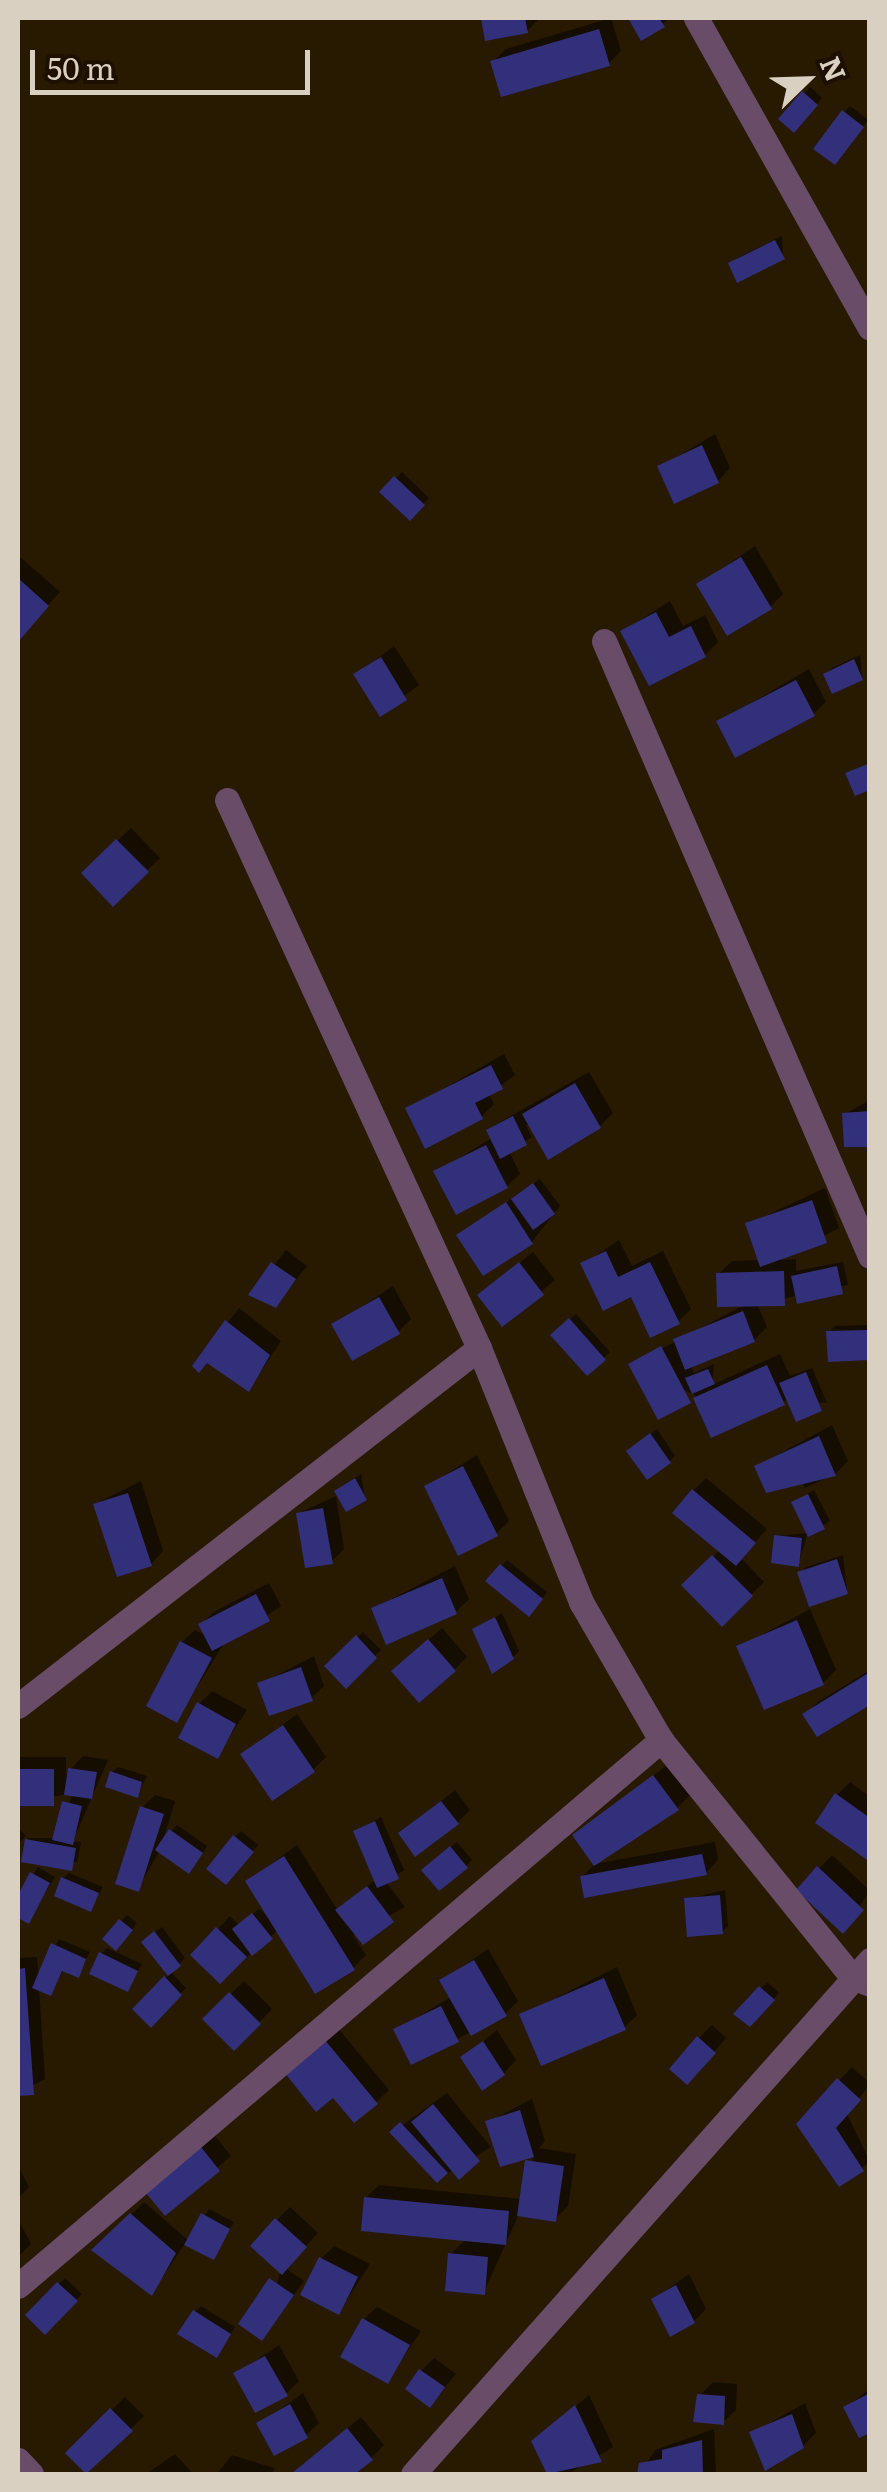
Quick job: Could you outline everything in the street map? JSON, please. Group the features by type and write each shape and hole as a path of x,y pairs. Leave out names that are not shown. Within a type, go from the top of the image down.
{"street":[{"path":"696,18 870,328"},
{"path":"604,641 870,1256"},
{"path":"227,800 479,1348 581,1602 661,1740 864,1974 413,2474"},
{"path":"18,1706 479,1348"},
{"path":"18,2286 661,1740"},
{"path":"18,2460 30,2474"}],"building":[{"path":"481,18 525,18 528,33 485,41"},
{"path":"628,18 659,18 665,27 641,41"},
{"path":"599,29 610,66 501,97 490,61"},
{"path":"802,91 818,105 794,133 778,119"},
{"path":"842,110 864,127 835,165 813,149"},
{"path":"775,240 785,259 737,283 728,263"},
{"path":"702,445 719,483 674,504 657,466"},
{"path":"394,476 425,505 410,521 379,492"},
{"path":"741,557 772,609 727,636 696,584"},
{"path":"18,578 49,606 18,642"},
{"path":"656,612 669,637 691,626 706,657 649,686 620,631"},
{"path":"381,657 407,700 380,717 353,674"},
{"path":"854,659 863,680 832,694 823,674"},
{"path":"796,680 815,716 735,758 716,721"},
{"path":"868,764 870,790 855,796 845,773"},
{"path":"116,839 149,872 113,907 81,873"},
{"path":"491,1065 503,1089 475,1103 483,1119 425,1149 405,1108"},
{"path":"575,1083 601,1128 548,1160 522,1114"},
{"path":"870,1111 870,1147 844,1147 842,1113"},
{"path":"513,1116 527,1145 500,1159 486,1130"},
{"path":"486,1145 508,1188 456,1215 433,1171"},
{"path":"533,1183 555,1214 533,1230 511,1199"},
{"path":"812,1200 827,1243 760,1267 745,1223"},
{"path":"506,1202 533,1244 483,1276 456,1235"},
{"path":"606,1251 618,1277 650,1262 680,1324 650,1338 631,1297 603,1311 580,1263"},
{"path":"271,1262 296,1279 276,1308 248,1295"},
{"path":"519,1262 544,1295 502,1327 477,1295"},
{"path":"837,1266 843,1294 797,1304 791,1276"},
{"path":"784,1271 785,1306 717,1307 716,1273"},
{"path":"379,1297 400,1334 352,1361 331,1324"},
{"path":"743,1311 755,1342 685,1370 673,1339"},
{"path":"569,1318 606,1360 587,1376 550,1335"},
{"path":"225,1320 270,1355 249,1392 207,1363 199,1373 192,1366"},
{"path":"870,1330 870,1360 828,1362 826,1331"},
{"path":"661,1346 691,1403 658,1420 628,1364"},
{"path":"767,1365 785,1405 711,1438 693,1398"},
{"path":"708,1369 715,1384 692,1394 685,1378"},
{"path":"806,1372 822,1411 796,1422 779,1383"},
{"path":"650,1433 671,1463 647,1480 626,1451"},
{"path":"819,1436 836,1476 766,1493 754,1466"},
{"path":"463,1466 498,1536 458,1556 424,1486"},
{"path":"355,1478 367,1500 346,1512 334,1491"},
{"path":"692,1489 756,1543 736,1566 672,1513"},
{"path":"128,1493 152,1566 117,1577 93,1504"},
{"path":"808,1494 825,1529 808,1537 791,1502"},
{"path":"323,1508 333,1564 305,1568 296,1513"},
{"path":"774,1535 802,1538 799,1567 771,1563"},
{"path":"712,1555 753,1596 722,1627 681,1585"},
{"path":"837,1559 848,1594 809,1607 797,1572"},
{"path":"500,1564 543,1599 529,1617 485,1581"},
{"path":"442,1578 457,1614 386,1645 371,1608"},
{"path":"256,1594 270,1621 212,1651 198,1624"},
{"path":"495,1617 514,1659 492,1674 472,1629"},
{"path":"797,1620 824,1685 764,1710 736,1646"},
{"path":"356,1635 377,1658 346,1689 324,1666"},
{"path":"428,1639 456,1671 419,1703 391,1671"},
{"path":"180,1641 212,1658 177,1723 146,1706"},
{"path":"301,1667 313,1701 269,1716 257,1683"},
{"path":"870,1672 870,1705 817,1737 802,1714"},
{"path":"197,1702 236,1724 218,1759 178,1738"},
{"path":"283,1725 315,1772 272,1801 240,1754"},
{"path":"68,1768 97,1772 92,1799 64,1795"},
{"path":"18,1769 54,1769 54,1806 18,1806"},
{"path":"110,1771 142,1782 138,1798 105,1787"},
{"path":"653,1775 679,1810 594,1866 572,1835"},
{"path":"835,1793 870,1818 870,1862 815,1823"},
{"path":"62,1801 82,1806 73,1845 52,1840"},
{"path":"441,1801 459,1824 415,1857 398,1833"},
{"path":"140,1806 164,1814 139,1892 115,1884"},
{"path":"375,1821 399,1879 377,1888 353,1831"},
{"path":"169,1829 203,1853 189,1874 155,1850"},
{"path":"233,1835 254,1852 226,1885 206,1869"},
{"path":"25,1839 76,1848 72,1871 21,1862"},
{"path":"450,1846 468,1868 439,1891 421,1870"},
{"path":"702,1854 707,1875 584,1898 580,1876"},
{"path":"284,1856 355,1970 315,1994 245,1881"},
{"path":"817,1866 864,1910 843,1934 796,1890"},
{"path":"30,1872 50,1883 29,1924 18,1918 18,1895"},
{"path":"61,1877 99,1893 91,1912 54,1896"},
{"path":"367,1886 394,1922 363,1945 335,1910"},
{"path":"720,1895 723,1934 687,1937 684,1898"},
{"path":"252,1913 273,1939 252,1956 232,1929"},
{"path":"119,1919 133,1930 116,1951 102,1939"},
{"path":"216,1927 247,1957 220,1984 190,1955"},
{"path":"154,1931 181,1966 168,1976 141,1942"},
{"path":"51,1943 86,1959 79,1978 62,1971 51,1996 32,1988"},
{"path":"99,1952 138,1971 128,1992 89,1974"},
{"path":"474,1960 507,2016 471,2036 439,1980"},
{"path":"25,1968 34,2095 18,2096 18,1969"},
{"path":"164,1976 182,1995 151,2028 132,2009"},
{"path":"604,1978 626,2030 541,2066 519,2014"},
{"path":"759,1986 775,2000 750,2027 733,2014"},
{"path":"229,1992 261,2024 234,2051 202,2019"},
{"path":"441,2006 459,2042 411,2065 393,2029"},
{"path":"697,2036 716,2053 687,2085 669,2069"},
{"path":"324,2039 378,2104 354,2123 333,2098 316,2112 284,2072"},
{"path":"483,2041 505,2075 482,2091 460,2057"},
{"path":"837,2078 861,2100 836,2128 864,2171 839,2187 796,2124"},
{"path":"433,2104 480,2161 459,2180 411,2122"},
{"path":"520,2110 534,2157 500,2167 485,2121"},
{"path":"400,2122 448,2173 437,2183 389,2132"},
{"path":"201,2147 220,2171 165,2216 145,2192"},
{"path":"525,2160 564,2166 556,2222 517,2216"},
{"path":"364,2197 509,2211 506,2245 361,2231"},
{"path":"130,2213 176,2253 152,2296 91,2250"},
{"path":"201,2213 230,2229 214,2260 184,2245"},
{"path":"275,2218 307,2247 282,2275 250,2246"},
{"path":"448,2253 488,2257 485,2295 445,2291"},
{"path":"319,2257 358,2277 339,2315 300,2295"},
{"path":"269,2278 294,2295 262,2341 238,2324"},
{"path":"57,2282 78,2301 45,2335 25,2315"},
{"path":"676,2285 695,2323 670,2337 651,2299"},
{"path":"193,2310 231,2334 217,2358 177,2334"},
{"path":"362,2318 410,2345 388,2384 340,2357"},
{"path":"265,2356 288,2396 255,2413 233,2373"},
{"path":"419,2369 445,2387 430,2408 405,2389"},
{"path":"697,2394 725,2396 724,2425 693,2422"},
{"path":"868,2394 870,2433 859,2438 843,2407"},
{"path":"290,2404 308,2438 274,2456 256,2423"},
{"path":"575,2405 602,2462 547,2474 531,2441"},
{"path":"110,2408 133,2431 86,2474 65,2453"},
{"path":"792,2414 804,2448 765,2471 749,2432"},
{"path":"347,2428 373,2460 355,2474 291,2474"},
{"path":"702,2440 703,2474 637,2474 639,2463 662,2459 662,2450"}]}
